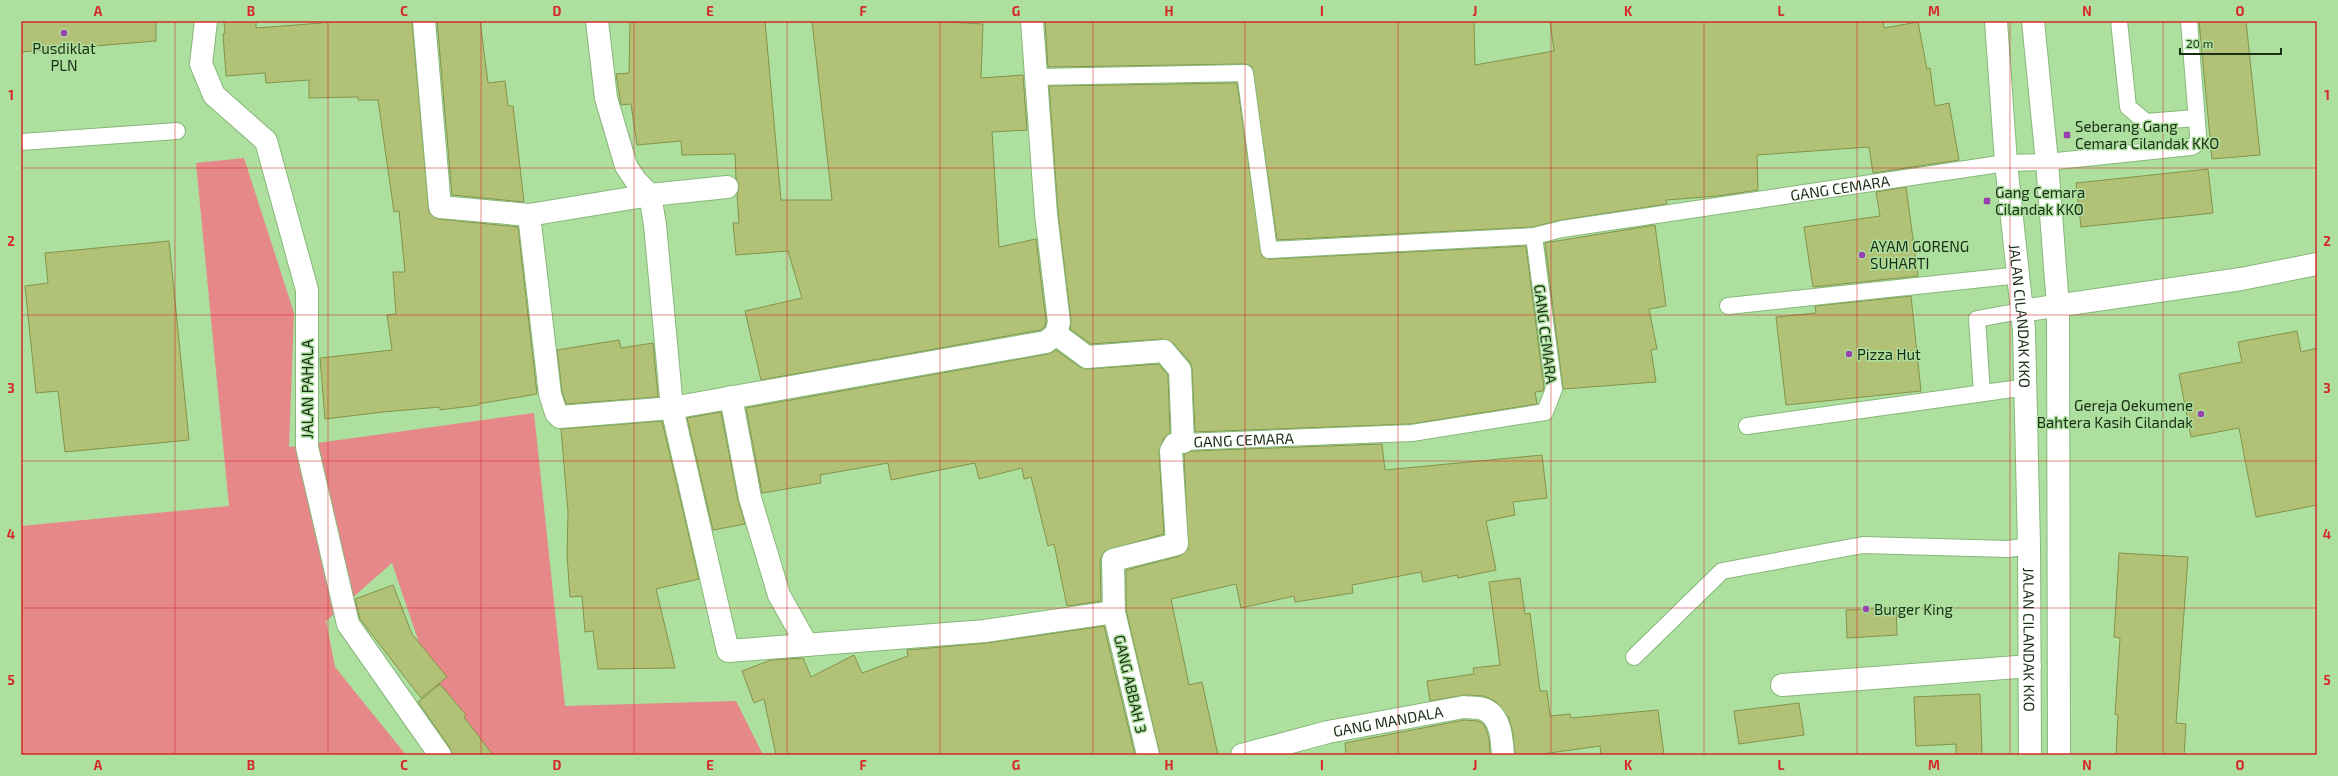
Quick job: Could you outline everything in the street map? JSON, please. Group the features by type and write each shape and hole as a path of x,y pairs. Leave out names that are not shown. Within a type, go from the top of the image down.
{"street":[{"name":"JALAN PAHALA","path":"206,21 201,64 214,95 266,141 307,290 307,447 348,624 440,755"},
{"path":"424,21 440,207 529,215 650,195 727,187"},
{"path":"597,21 606,98 626,166 636,181 650,195 655,225 672,408 728,651 985,631 1114,612"},
{"path":"529,215 550,394 556,413 560,417 567,418 672,408 1046,342 1056,334 1059,322 1046,214 1032,21"},
{"name":"JALAN CILANDAK KKO","path":"1996,21 2006,163 2020,275 2021,311 2024,330 2027,387 2030,755"},
{"name":"JALAN CILANDAK KKO","path":"2033,21 2047,162 2058,306 2059,755"},
{"path":"2021,311 2241,279 2317,264"},
{"path":"1056,334 1087,357 1164,350 1180,370 1179,443"},
{"path":"731,397 750,498 777,588 807,645"},
{"name":"GANG CEMARA","path":"1114,612 1113,560 1177,544 1171,451 1179,443"},
{"name":"GANG ABBAH 3","path":"1114,612 1148,755"},
{"path":"1782,685 2030,666"},
{"name":"GANG MANDALA","path":"1242,755 1328,732 1464,707 1483,709 1494,718 1501,735 1503,755"}],"lane":[{"path":"2119,21 2128,107 2146,122 2196,118 2189,21"},
{"path":"1036,77 1245,73 1269,250 1534,236"},
{"name":"GANG CEMARA","path":"1179,443 1412,434 1545,412 1554,389 1534,236 1562,229 2006,163 2047,162 2183,149 2198,143 2196,118"},
{"path":"21,142 177,131"},
{"path":"1728,306 2020,275"},
{"path":"1982,393 1977,319 2021,311"},
{"path":"1747,426 2027,387"},
{"path":"1634,657 1722,571 1863,545 2008,549 2029,546"}],"shaded area":[{"path":"244,158 294,313 289,447 534,413 565,706 736,701 763,755 467,755 449,731 392,563 326,621 335,667 406,755 21,755 21,526 229,506 196,163"}],"building":[{"name":"Pusdiklat PLN","path":"21,21 156,21 156,41 21,52"},
{"path":"224,21 256,21 256,28 322,23 322,21 412,21 429,213 439,219 518,227 537,394 478,404 479,405 440,410 440,407 325,419 320,358 392,350 387,315 396,314 393,272 405,272 399,211 394,212 378,100 358,100 358,97 309,98 309,80 266,83 265,73 226,76 223,34 225,34"},
{"path":"437,21 480,21 488,83 505,81 508,106 513,106 524,202 452,195"},
{"path":"630,21 765,21 781,200 832,200 812,21 931,21 983,24 981,78 1023,75 1027,130 992,132 999,247 1036,239 1046,321 1045,327 1041,330 761,380 745,311 802,298 788,251 736,255 733,223 739,223 737,194 739,186 736,179 735,154 682,155 681,141 637,145 631,104 621,105 616,74 629,73"},
{"path":"1045,21 1474,21 1475,65 1554,51 1550,21 1883,21 1884,28 1918,22 1927,69 1930,68 1935,106 1949,103 1959,160 1873,173 1869,147 1757,155 1758,190 1718,196 1666,200 1667,204 1561,220 1533,227 1277,240 1252,67 1245,64 1048,67"},
{"path":"2199,21 2246,21 2260,155 2212,159"},
{"path":"1237,83 1262,256 1270,259 1526,246 1544,388 1543,391 1535,392 1537,404 1411,424 1195,432 1192,369 1190,362 1173,343 1163,339 1091,344 1070,329 1071,321 1058,213 1049,86"},
{"path":"2208,169 2213,213 2081,227 2076,183"},
{"name":"AYAM GORENG SUHARTI","path":"1906,187 1918,276 1813,287 1804,227 1880,216 1876,192"},
{"path":"1655,225 1666,306 1649,309 1657,349 1651,350 1656,382 1563,389 1545,243"},
{"path":"169,241 189,440 65,452 58,391 36,393 25,286 48,283 45,253"},
{"name":"Pizza Hut","path":"1911,296 1921,391 1786,405 1776,317 1816,313 1815,306"},
{"path":"2297,331 2301,352 2317,348 2317,505 2256,517 2239,428 2191,437 2179,374 2242,362 2238,342"},
{"path":"619,340 621,348 653,343 658,397 566,404 562,391 557,350"},
{"path":"1056,350 1080,367 1087,369 1159,364 1168,375 1170,433 1164,438 1159,452 1164,534 1105,551 1100,560 1101,601 1067,606 1054,544 1048,546 1031,477 1024,479 1022,468 979,479 975,463 891,480 888,463 820,475 821,483 762,493 746,408 1048,354"},
{"path":"721,412 738,500 745,524 713,530 687,418"},
{"path":"662,421 699,579 656,589 675,668 598,669 593,631 585,632 582,596 570,597 567,555 568,512 561,429"},
{"path":"1382,444 1385,470 1542,455 1547,498 1513,502 1515,515 1486,521 1496,570 1458,578 1457,575 1423,582 1421,572 1352,585 1353,593 1295,602 1294,596 1241,608 1236,584 1171,599 1189,685 1202,682 1218,755 1160,755 1126,610 1126,570 1180,556 1188,549 1184,454 1191,451"},
{"path":"2119,553 2188,557 2176,723 2186,724 2184,755 2116,755 2118,715 2115,714 2120,638 2114,637"},
{"path":"1520,578 1525,614 1530,613 1540,691 1547,691 1550,716 1570,714 1571,718 1658,710 1664,755 1601,755 1600,746 1535,755 1515,755 1513,734 1509,718 1495,701 1484,696 1465,695 1430,701 1427,681 1474,674 1473,668 1500,665 1489,582"},
{"path":"393,585 412,634 447,677 421,698 360,619 355,599"},
{"path":"1896,608 1897,635 1847,638 1846,610"},
{"path":"1104,626 1135,755 776,755 764,699 754,703 742,671 771,660 803,658 811,677 854,655 862,673 908,656 907,650 987,643"},
{"path":"440,684 466,715 464,717 493,755 452,755 450,748 418,702"},
{"path":"1980,694 1982,755 1956,755 1956,744 1916,746 1914,697"},
{"path":"1799,703 1804,735 1739,744 1734,711"},
{"path":"1464,720 1478,721 1484,724 1489,738 1490,755 1346,755 1345,743"}],"place":[{"name":"Pusdiklat PLN","path":"64,33"},
{"name":"Seberang Gang Cemara Cilandak KKO","path":"2067,135"},
{"name":"Gang Cemara Cilandak KKO","path":"1987,201"},
{"name":"AYAM GORENG SUHARTI","path":"1862,255"},
{"name":"Pizza Hut","path":"1849,354"},
{"name":"Gereja Oekumene Bahtera Kasih Cilandak","path":"2201,414"},
{"name":"Burger King","path":"1866,609"}]}
